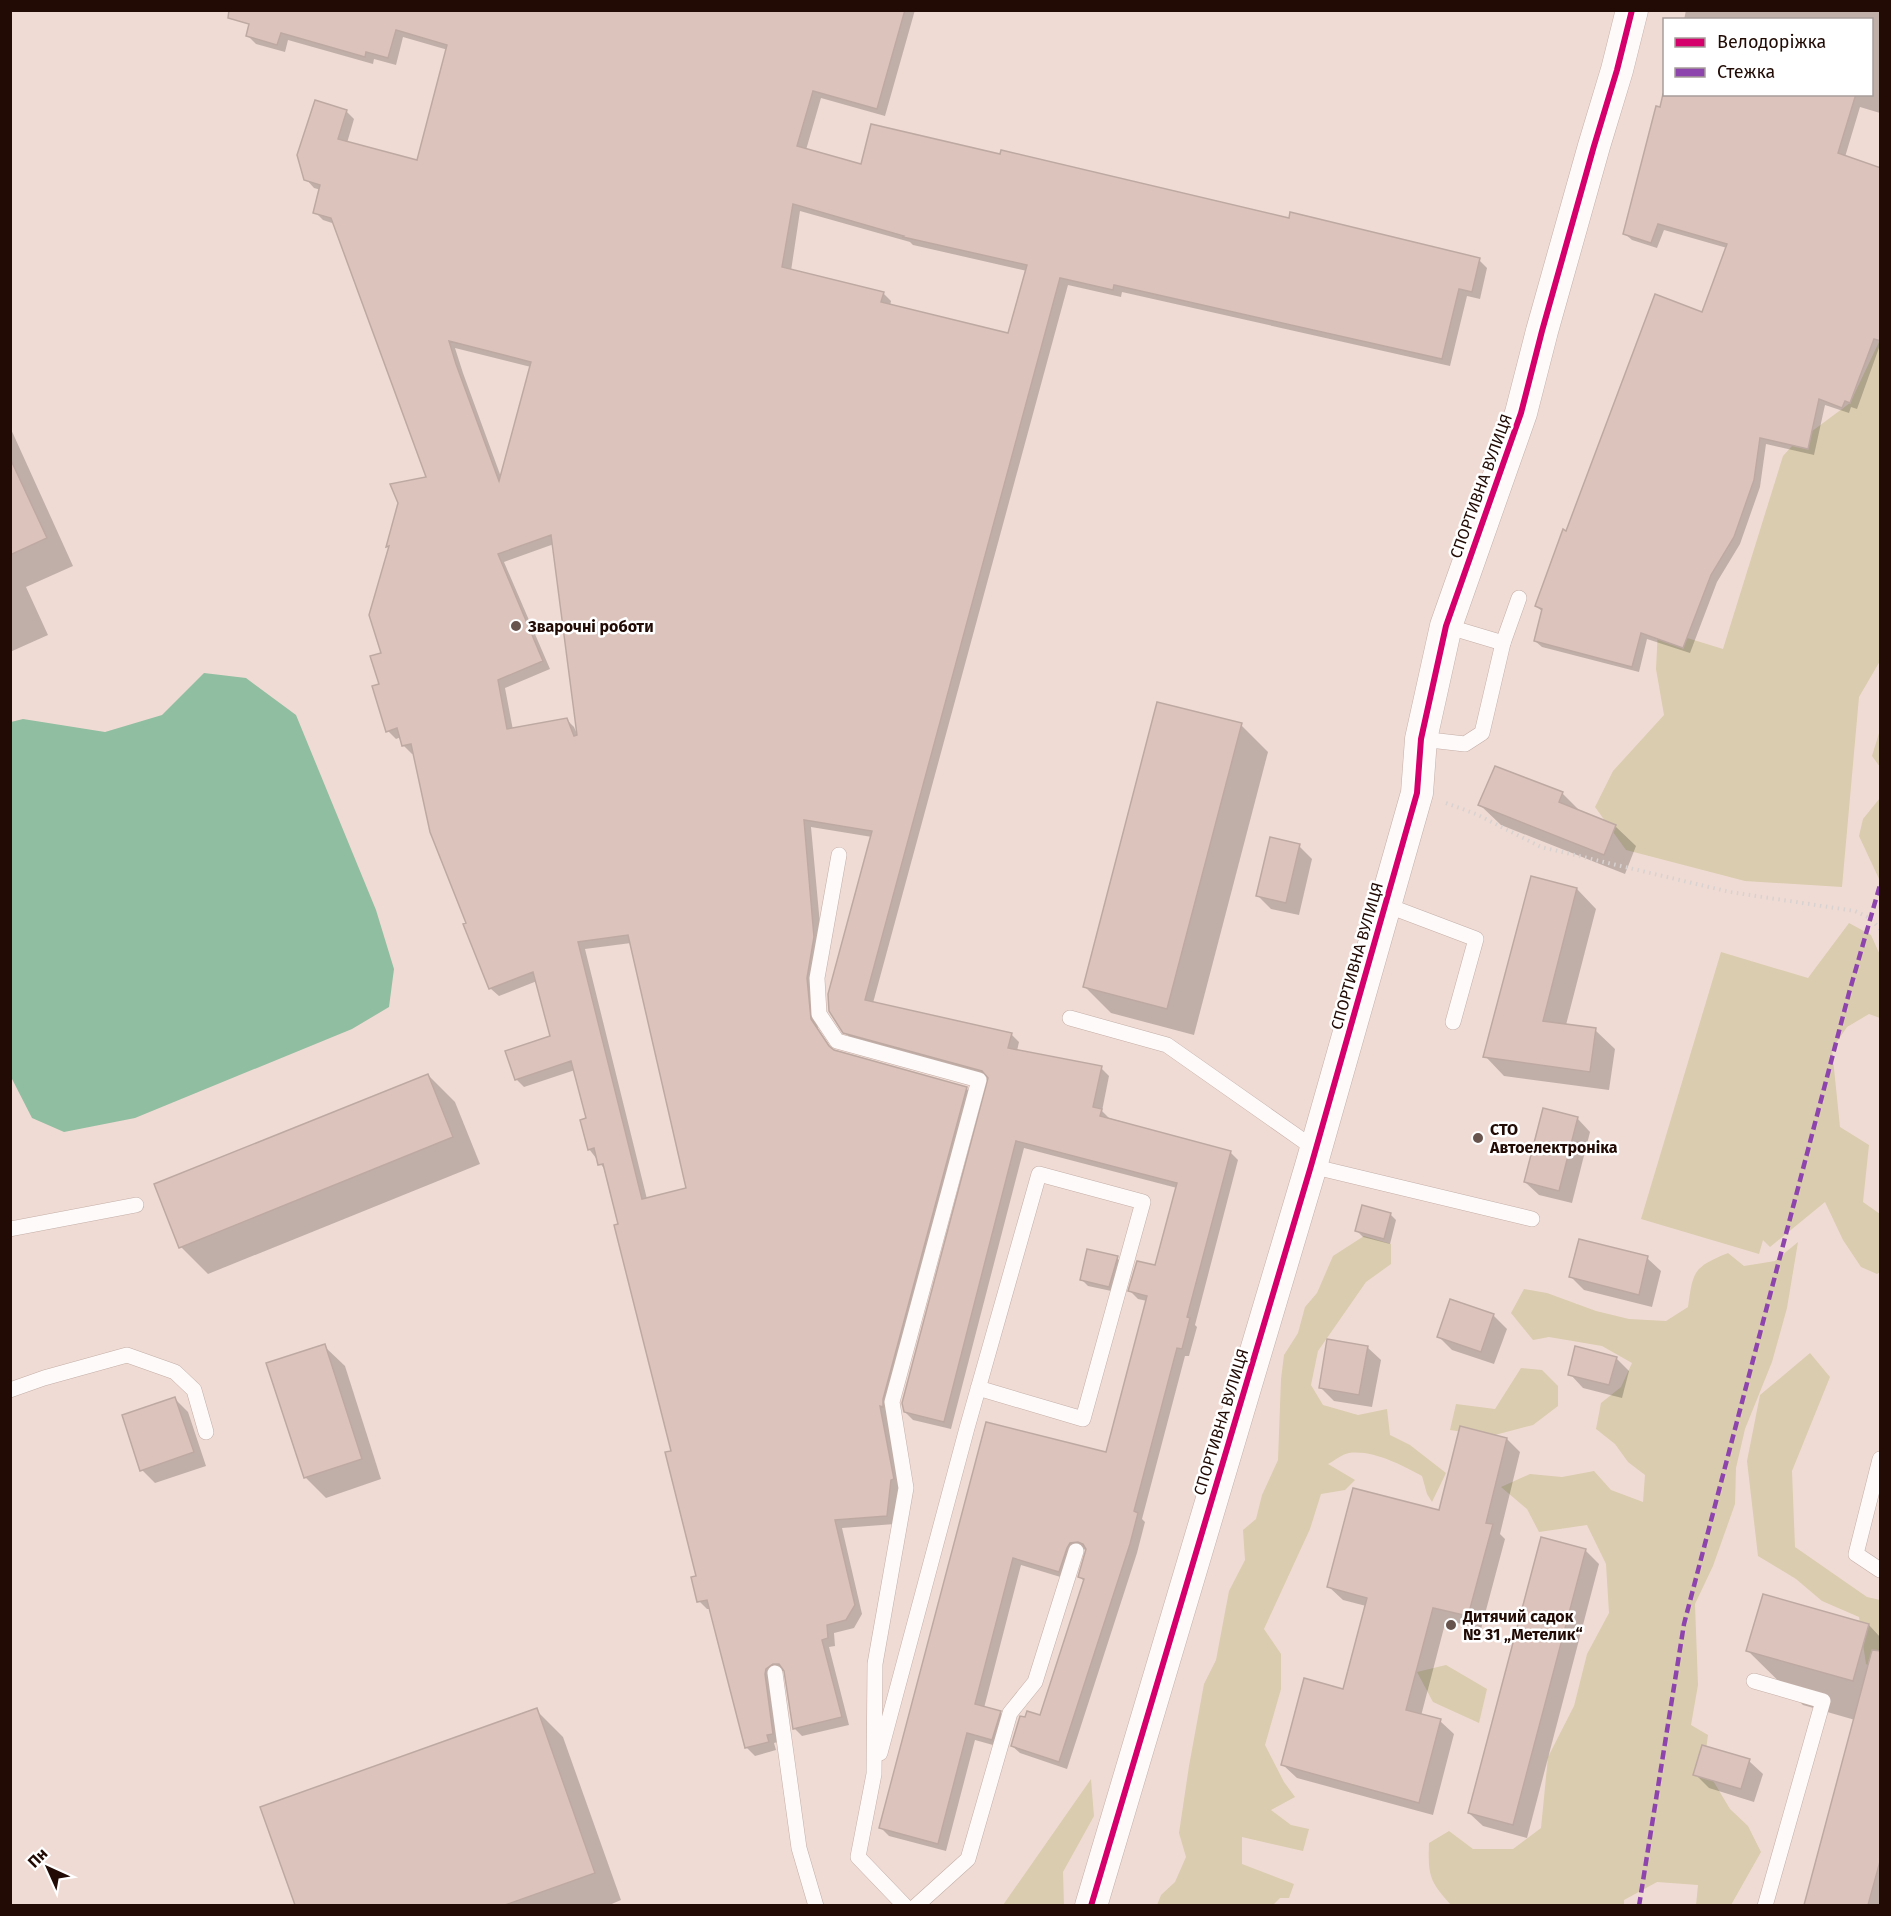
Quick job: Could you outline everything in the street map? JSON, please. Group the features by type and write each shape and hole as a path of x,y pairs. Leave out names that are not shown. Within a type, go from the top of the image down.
{"street":[{"name":"СПОРТИВНА ВУЛИЦЯ","path":"1091,1905 1386,905 1417,793 1421,738 1446,626 1521,413 1632,10"}],"lane":[{"path":"1421,738 1466,744 1482,733 1503,643 1520,598"},
{"path":"1446,626 1503,643"},
{"path":"838,855 817,978 819,1014 837,1041 979,1080 892,1402 906,1488 875,1664 874,1774"},
{"path":"1386,905 1476,939 1453,1022"},
{"path":"1070,1018 1167,1045 1313,1158 1532,1219"},
{"path":"904,1905 858,1857 874,1774 978,1388 1039,1174 1143,1202 1083,1419 978,1388"},
{"path":"10,1229 136,1205"},
{"path":"10,1389 127,1355 175,1372 194,1390 206,1432"},
{"path":"1881,1459 1856,1554 1881,1570"},
{"path":"916,1905 968,1859 1010,1713 1035,1682 1076,1551"},
{"path":"775,1673 799,1848 816,1905"},
{"path":"1754,1681 1823,1701 1765,1905"}],"path":[{"path":"1417,793 1476,814 1541,847 1730,892 1855,910 1870,918 1881,929"}],"shaded area":[{"path":"1880,340 1880,661 1859,697 1842,887 1745,881 1626,850 1595,807 1613,771 1664,715 1656,669 1658,629 1723,649 1783,456 1792,446 1850,403"},
{"path":"204,673 246,678 296,715 376,910 394,969 389,1007 352,1029 135,1118 64,1132 32,1118 11,1077 11,722 23,719 105,732 162,715"},
{"path":"1880,730 1880,767 1872,756"},
{"path":"1880,798 1880,881 1859,836 1863,819"},
{"path":"1849,923 1871,935 1880,955 1880,1018 1869,1014 1847,1027 1832,1049 1840,1127 1869,1145 1863,1202 1880,1214 1880,1272 1877,1274 1861,1267 1843,1240 1825,1202 1770,1247 1763,1240 1759,1254 1641,1219 1721,952 1808,978"},
{"path":"1364,1236 1391,1244 1391,1264 1366,1282 1318,1351 1311,1385 1323,1405 1358,1415 1387,1409 1390,1435 1410,1445 1446,1473 1432,1502 1422,1476 1387,1459 1368,1454 1349,1453 1328,1464 1355,1480 1345,1490 1321,1494 1310,1529 1264,1629 1281,1654 1281,1689 1265,1745 1284,1782 1295,1797 1271,1810 1291,1825 1309,1829 1303,1851 1242,1837 1242,1864 1294,1884 1289,1898 1280,1898 1273,1905 1157,1905 1161,1895 1175,1882 1186,1857 1179,1833 1189,1766 1204,1684 1216,1660 1229,1591 1245,1560 1243,1530 1256,1519 1262,1495 1278,1460 1284,1355 1298,1333 1305,1307 1317,1293 1333,1256"},
{"path":"1798,1242 1787,1308 1772,1362 1745,1429 1736,1468 1735,1504 1713,1566 1695,1604 1698,1685 1691,1725 1708,1735 1703,1771 1712,1779 1730,1809 1748,1826 1761,1852 1731,1905 1696,1905 1698,1885 1657,1882 1624,1900 1624,1905 1451,1905 1438,1890 1431,1877 1429,1843 1449,1831 1473,1849 1513,1849 1541,1828 1548,1757 1574,1706 1587,1654 1609,1613 1606,1564 1587,1525 1539,1532 1527,1509 1501,1487 1530,1474 1562,1477 1594,1471 1611,1490 1643,1502 1645,1475 1628,1462 1615,1444 1596,1429 1601,1403 1621,1387 1632,1363 1602,1346 1549,1337 1533,1340 1511,1313 1524,1289 1547,1293 1596,1311 1629,1319 1666,1321 1688,1307 1694,1277 1697,1271 1708,1262 1728,1253 1744,1266 1775,1261"},
{"path":"1810,1353 1830,1377 1792,1471 1795,1547 1867,1597 1880,1600 1880,1673 1866,1664 1859,1617 1822,1601 1796,1579 1758,1556 1747,1461 1760,1395"},
{"path":"1521,1368 1542,1370 1558,1386 1558,1406 1533,1425 1491,1436 1450,1430 1456,1404 1495,1409"},
{"path":"1446,1665 1487,1689 1479,1723 1433,1702 1417,1672"},
{"path":"1091,1779 1094,1816 1063,1872 1064,1905 1003,1905"}],"building":[{"path":"229,10 905,10 877,109 813,91 797,146 861,164 871,124 1000,154 1001,150 1289,218 1290,212 1480,258 1472,292 1459,289 1442,359 1114,285 1113,290 1060,278 865,1000 1012,1033 1008,1048 1102,1066 1093,1107 1102,1109 1100,1116 1231,1151 1187,1317 1190,1318 1182,1349 1177,1348 1134,1511 1138,1513 1130,1544 1059,1762 1011,1746 1020,1716 1025,1717 1027,1711 1040,1715 1084,1579 1078,1577 1086,1549 1078,1542 1070,1543 1059,1572 1013,1558 975,1704 1001,1711 992,1740 967,1733 938,1844 879,1828 986,1422 1106,1452 1147,1296 1128,1291 1137,1261 1155,1265 1177,1183 1016,1141 944,1422 904,1412 902,1403 988,1078 982,1071 843,1033 829,1011 828,994 872,831 804,820 814,937 807,978 811,1019 834,1050 967,1087 883,1399 883,1407 880,1406 894,1479 891,1480 887,1516 835,1520 855,1605 846,1620 827,1625 828,1638 822,1640 842,1717 793,1729 784,1671 779,1664 773,1664 766,1669 765,1674 773,1734 767,1735 769,1742 745,1748 707,1600 697,1602 691,1577 696,1576 665,1452 671,1451 614,1225 618,1224 603,1164 598,1165 594,1148 588,1150 580,1120 586,1118 571,1061 515,1080 505,1051 550,1036 533,972 489,989 430,832 411,744 402,746 397,728 386,732 372,686 379,684 370,656 381,653 369,615 389,546 386,547 398,503 390,484 426,477 331,218 313,213 320,185 304,180 297,155 315,100 347,110 338,139 417,160 447,45 396,30 388,58 366,52 365,57 281,33 277,45 246,36 249,24 228,18","holes":["793,204 903,237 1027,265 1008,333 881,302 884,292 782,267","449,341 531,362 499,481","551,535 577,735 574,736 567,718 507,729 498,680 543,661 498,554","628,935 686,1188 642,1199 578,942"]},
{"path":"1663,94 1663,96 1855,96 1838,153 1881,168 1881,341 1874,339 1850,403 1845,401 1842,408 1819,399 1808,449 1760,438 1754,480 1734,537 1711,575 1683,648 1641,633 1632,667 1534,641 1542,609 1535,606 1563,529 1566,531 1655,294 1702,312 1727,244 1658,224 1651,243 1623,234 1656,106 1660,107"},
{"path":"10,458 47,538 10,555"},
{"path":"1157,702 1242,723 1167,1009 1083,987"},
{"path":"1495,766 1563,792 1559,802 1616,825 1604,855 1478,805"},
{"path":"1270,837 1300,844 1286,903 1256,896"},
{"path":"1531,876 1577,888 1543,1021 1596,1028 1590,1072 1483,1057"},
{"path":"428,1074 453,1137 179,1248 154,1184"},
{"path":"1543,1108 1578,1117 1559,1191 1524,1182"},
{"path":"1362,1205 1391,1213 1384,1239 1355,1231"},
{"path":"1579,1239 1648,1256 1639,1295 1569,1277"},
{"path":"1087,1249 1118,1256 1109,1287 1080,1280"},
{"path":"1450,1299 1494,1314 1481,1352 1437,1337"},
{"path":"1327,1339 1368,1346 1359,1395 1319,1388"},
{"path":"325,1344 362,1459 304,1478 266,1363"},
{"path":"1575,1346 1617,1357 1609,1385 1568,1375"},
{"path":"175,1397 194,1452 140,1471 122,1415"},
{"path":"1460,1426 1507,1438 1486,1523 1493,1524 1468,1616 1433,1608 1406,1710 1441,1719 1419,1803 1281,1765 1304,1678 1343,1689 1367,1598 1327,1587 1353,1488 1439,1510"},
{"path":"1541,1537 1586,1549 1513,1825 1468,1813"},
{"path":"1763,1594 1869,1624 1853,1681 1746,1651"},
{"path":"1872,1650 1881,1651 1881,1858 1868,1905 1804,1905"},
{"path":"537,1708 595,1873 505,1905 295,1905 260,1807"},
{"path":"1702,1745 1750,1759 1741,1789 1693,1775"}],"marked path":[{"path":"1639,1906 1684,1624 1849,993 1880,885"}],"cycle path":[{"path":"1091,1906 1311,1166 1417,793 1421,739 1446,626 1521,413 1632,10"}],"place":[{"name":"Зварочні роботи","path":"516,626"},
{"name":"СТО Автоелектроніка","path":"1478,1138"},
{"name":"Дитячий садок № 31 „Метелик“","path":"1451,1625"}]}
